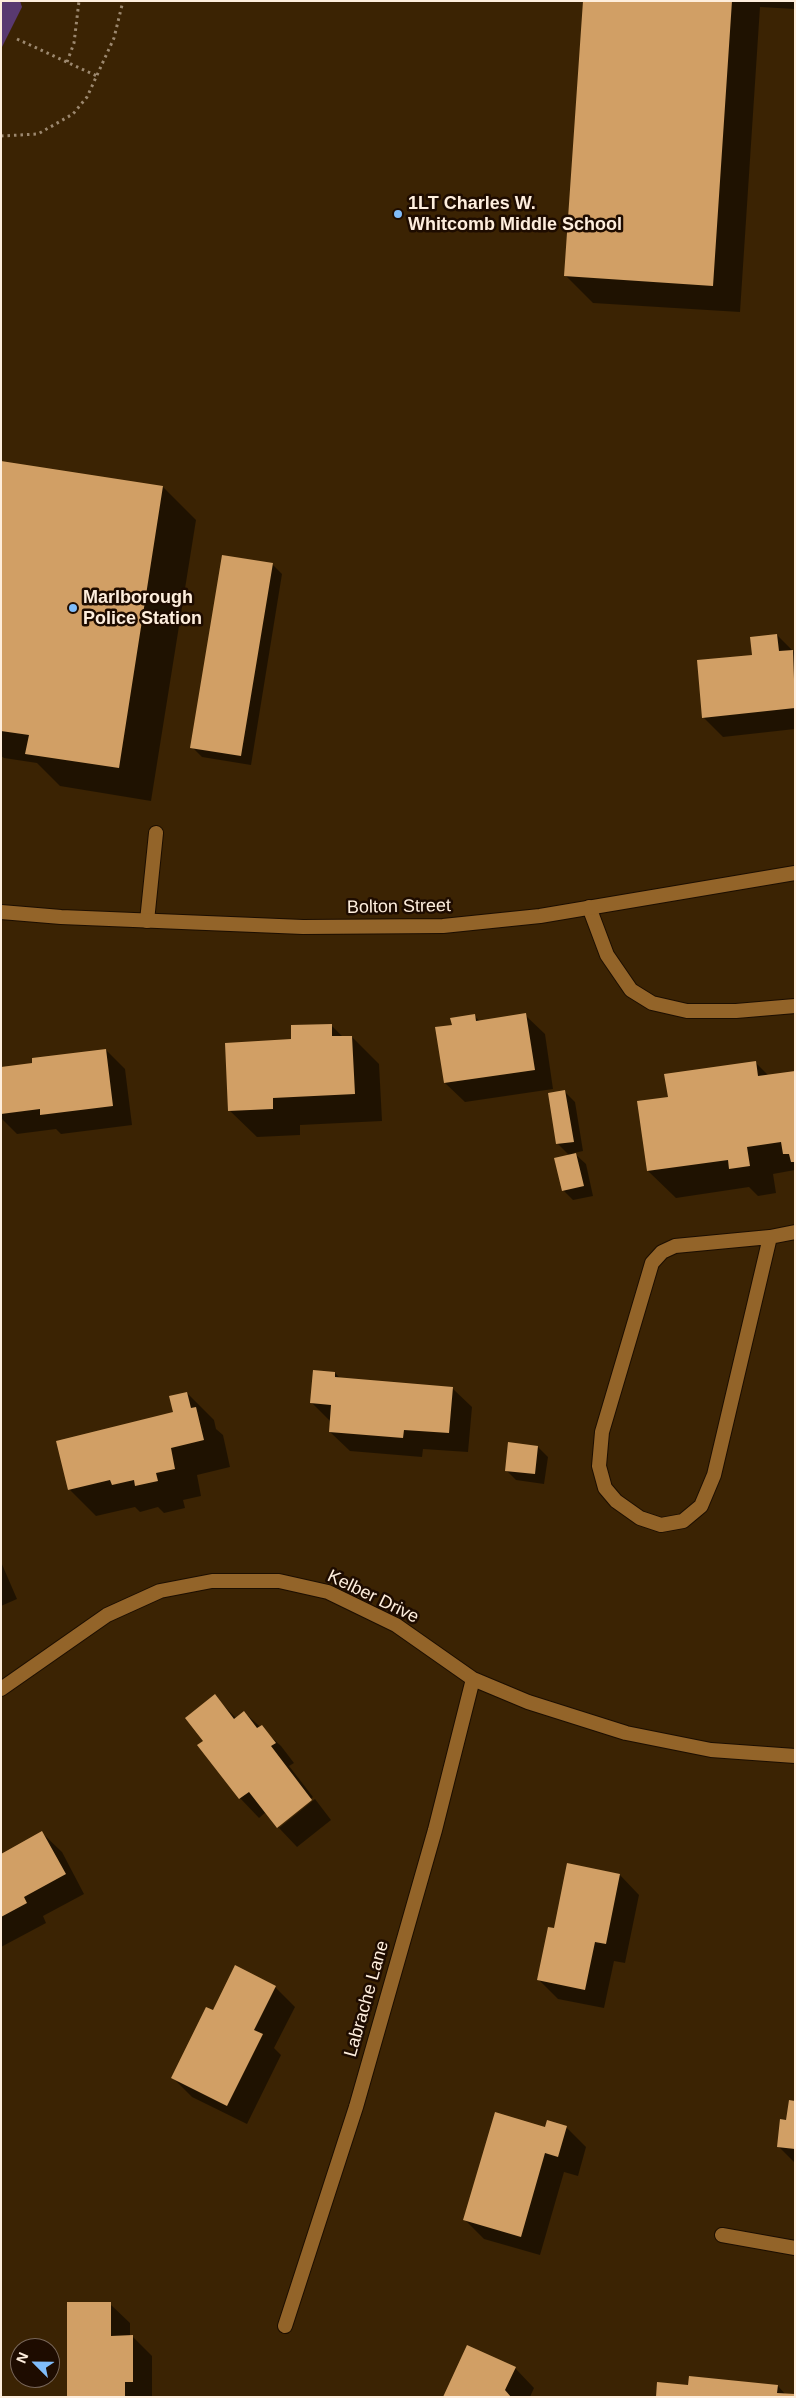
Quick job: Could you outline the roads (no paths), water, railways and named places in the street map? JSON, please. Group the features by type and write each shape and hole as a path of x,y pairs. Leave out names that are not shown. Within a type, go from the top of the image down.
{"street":[{"path":"147,922 156,833"},
{"name":"Bolton Street","path":"1,912 147,922 364,928 443,926 540,916 795,873"},
{"path":"589,907 608,955 631,990 652,1003 687,1011 736,1011 795,1006"},
{"path":"770,1237 714,1476 701,1506 683,1521 661,1525 640,1518 616,1501 605,1488 599,1466 602,1432 652,1262 662,1252 675,1246 770,1237 795,1232"},
{"name":"Kelber Drive","path":"1,1689 107,1615 160,1591 212,1581 279,1581 328,1592 396,1625 473,1679 528,1702 626,1732 711,1750 795,1756"},
{"name":"Labrache Lane","path":"285,2326 356,2107 435,1830 473,1679"},
{"path":"722,2235 795,2248"}],"place":[{"name":"1LT Charles W. Whitcomb Middle School","path":"398,214"},
{"name":"Marlborough Police Station","path":"73,608"}]}
